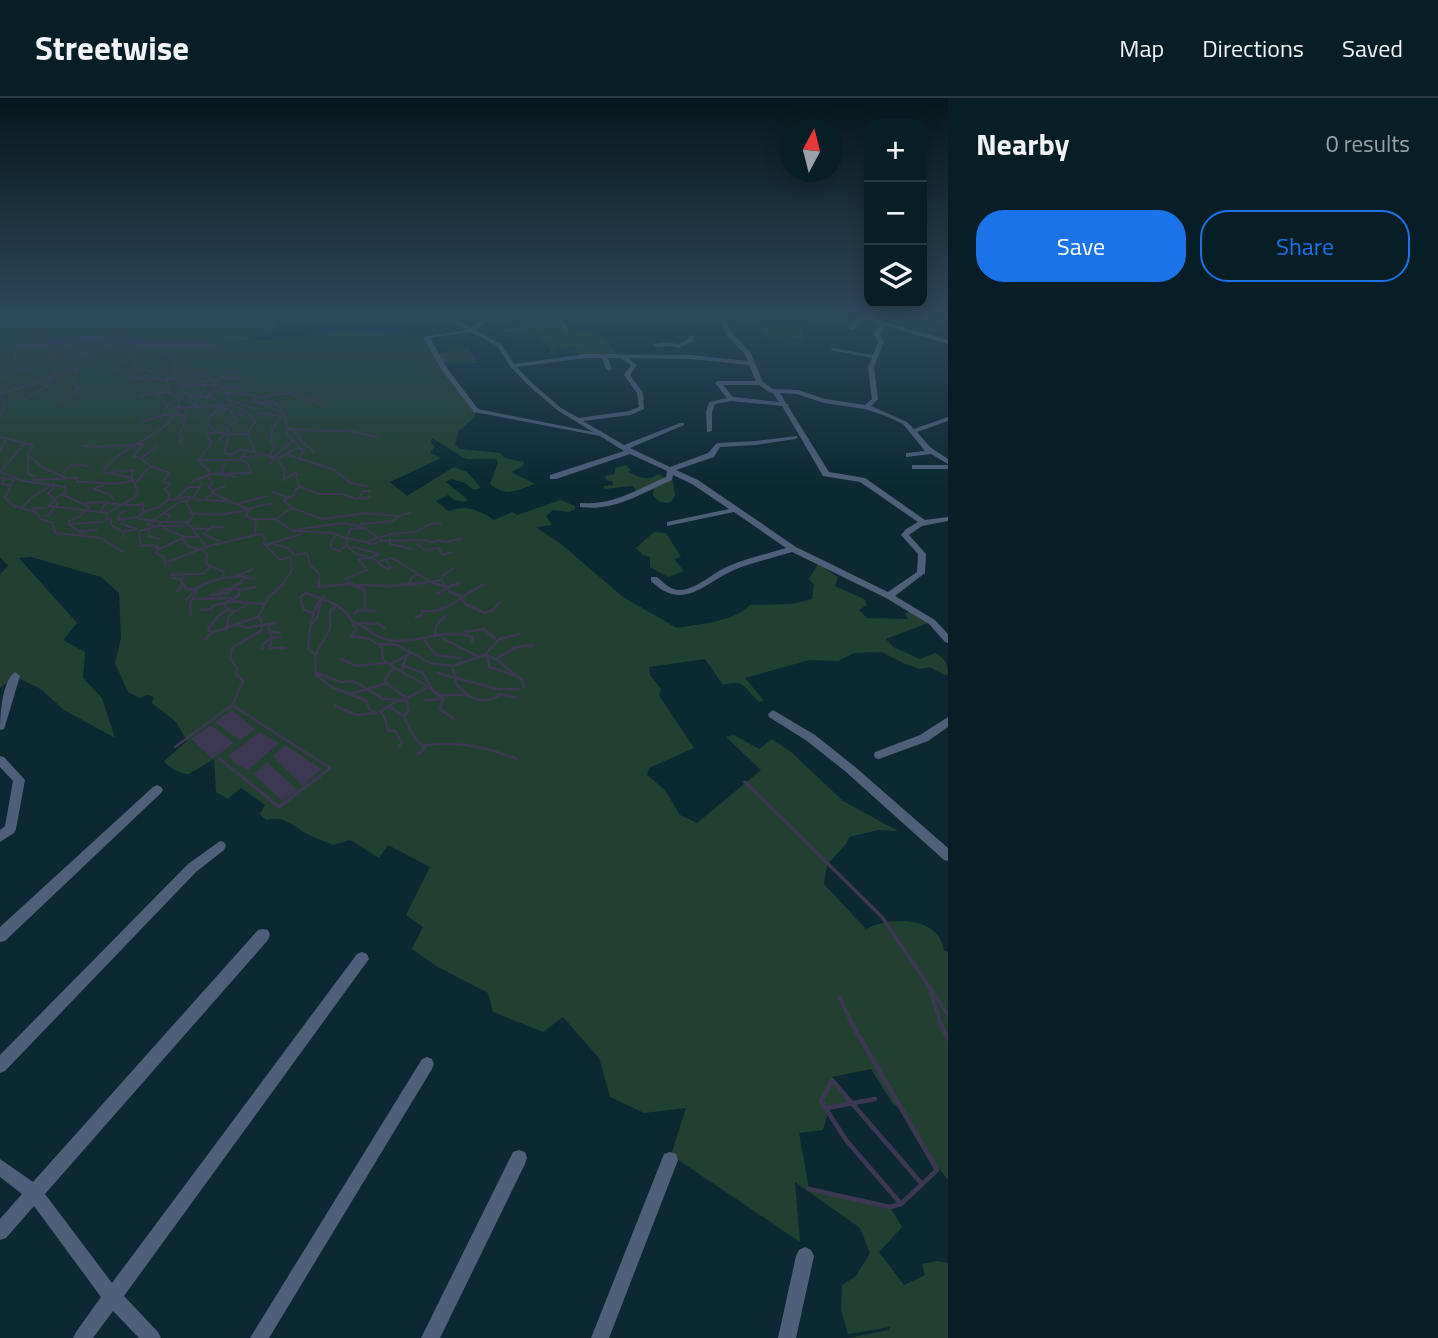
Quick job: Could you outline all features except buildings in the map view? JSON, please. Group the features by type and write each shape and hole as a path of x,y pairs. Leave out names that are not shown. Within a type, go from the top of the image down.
{"street":[{"path":"446,372 476,411 604,436"},
{"path":"519,372 547,399 578,420 627,449 695,482 793,549 889,596 932,622 948,640"},
{"path":"578,420 597,415 636,412 642,408 640,393 627,374 629,372"},
{"path":"754,372 760,383"},
{"path":"866,407 875,399 872,372"},
{"path":"731,399 718,383 760,383 776,392 826,474 862,480 923,522"},
{"path":"776,392 798,392 824,401 866,407 898,419 914,430 924,446 948,465"},
{"path":"709,431 712,402 731,399 786,405"},
{"path":"914,430 946,419"},
{"path":"553,477 627,449 682,424"},
{"path":"671,469 710,455 718,445 795,437"},
{"path":"909,455 933,452"},
{"path":"915,467 948,465"},
{"path":"583,505 602,506 623,499 669,478 671,469"},
{"path":"670,524 733,510"},
{"path":"889,596 921,573 922,554 905,535 923,522 948,519"},
{"path":"654,579 662,589 671,593 697,589 726,571 793,549"},
{"path":"0,726 15,676"},
{"path":"773,714 811,738 850,769 948,856"},
{"path":"879,755 924,738 948,721"},
{"path":"0,760 19,780 10,829 0,837"},
{"path":"0,936 157,790"},
{"path":"0,1066 192,867 220,846"},
{"path":"0,1232 263,935"},
{"path":"82,1338 362,959"},
{"path":"259,1338 427,1064"},
{"path":"430,1338 519,1158"},
{"path":"600,1338 670,1160"},
{"path":"0,1167 33,1192 112,1297 152,1338"},
{"path":"787,1338 804,1256"}],"green space":[{"path":"0,372 448,372 476,411 474,418 459,431 455,444 460,449 500,453 505,458 524,462 523,466 511,472 535,484 511,492 501,491 490,484 498,463 496,459 466,459 432,438 431,443 435,447 430,453 441,458 390,482 407,496 454,467 467,472 481,488 474,490 465,483 451,479 446,482 468,500 454,500 448,495 436,501 448,511 472,509 494,520 512,512 517,515 561,500 575,506 575,509 569,512 553,510 546,516 552,525 536,527 561,544 623,597 677,628 726,619 750,605 792,604 812,599 814,585 809,579 818,564 838,577 835,586 864,599 867,605 859,610 867,618 908,619 905,614 909,612 928,623 886,639 893,647 920,659 935,653 945,661 948,674 944,675 930,667 920,669 905,664 882,652 854,653 838,661 809,660 745,678 764,701 759,702 741,684 723,685 705,659 649,667 650,675 661,689 659,695 694,748 649,768 647,775 665,790 680,815 697,823 761,770 726,737 734,735 759,749 772,739 791,752 843,801 898,831 878,830 849,837 827,865 824,884 866,929 901,921 924,925 934,931 941,939 944,951 948,952 948,1180 916,1139 900,1108 893,1104 871,1069 832,1077 852,1103 834,1109 826,1108 828,1113 823,1130 799,1133 809,1189 890,1207 902,1227 879,1252 904,1285 925,1275 922,1264 938,1261 948,1263 948,1338 849,1338 889,1330 890,1327 848,1334 841,1310 842,1285 856,1276 870,1253 860,1228 795,1182 800,1242 671,1155 686,1108 644,1113 610,1097 599,1058 563,1017 543,1032 493,1012 488,993 436,966 412,949 423,927 406,915 430,867 388,845 379,858 350,840 333,845 283,820 266,820 260,814 265,805 241,788 228,799 216,792 214,759 189,774 166,764 164,761 187,741 176,722 152,703 154,697 147,695 140,698 128,692 115,663 121,638 119,593 101,577 31,557 19,558 77,623 63,640 85,652 83,678 102,698 115,738 64,710 42,690 15,676 0,688 0,574 8,566 0,557","holes":["211,725 233,743 212,759 192,740"]},
{"path":"626,465 631,470 628,472 639,477 650,478 658,474 673,481 675,496 671,502 659,501 653,495 654,489 648,487 638,492 632,486 604,489 604,486 613,485 605,476 615,474 615,468"},
{"path":"654,532 666,533 681,557 674,559 684,571 668,577 650,567 650,557 643,555 636,548"}],"shaded area":[{"path":"232,710 255,729 240,740 215,722"},
{"path":"211,725 234,743 212,759 191,739"},
{"path":"260,732 279,743 248,770 237,765 228,756"},
{"path":"285,745 322,769 303,786 273,756"},
{"path":"267,762 297,790 282,801 254,774"}],"waterway":[{"path":"0,379 17,372"},
{"path":"53,377 56,372"},
{"path":"53,377 67,372"},
{"path":"59,403 79,389 73,381 77,372"},
{"path":"123,372 135,379 156,380"},
{"path":"142,372 148,377 169,379"},
{"path":"152,372 169,379"},
{"path":"172,372 182,375"},
{"path":"184,372 192,376"},
{"path":"190,373 198,372 213,381"},
{"path":"213,381 218,381 227,372 238,373"},
{"path":"192,376 195,373"},
{"path":"186,384 192,376"},
{"path":"192,376 197,381"},
{"path":"0,394 53,377"},
{"path":"25,399 47,386 53,377"},
{"path":"183,377 177,382 184,385"},
{"path":"169,379 178,378"},
{"path":"223,378 241,379"},
{"path":"166,392 170,388 167,382 169,379"},
{"path":"197,381 213,381"},
{"path":"213,381 216,385"},
{"path":"183,388 186,384"},
{"path":"186,384 216,385"},
{"path":"183,388 195,385"},
{"path":"216,385 235,386 240,389"},
{"path":"216,385 217,391 225,393"},
{"path":"199,395 204,391 204,386"},
{"path":"183,388 180,392 212,398"},
{"path":"212,398 207,396 216,388"},
{"path":"221,388 236,388"},
{"path":"149,395 162,392"},
{"path":"140,397 166,392"},
{"path":"166,392 177,400"},
{"path":"225,393 259,396 274,404"},
{"path":"225,393 230,404"},
{"path":"265,396 289,393 326,405"},
{"path":"158,395 169,405"},
{"path":"177,400 183,395"},
{"path":"0,396 5,404 0,415"},
{"path":"189,396 189,403 198,406"},
{"path":"190,396 197,399 196,405"},
{"path":"274,404 256,401 255,396 251,402 270,405 274,410 283,413"},
{"path":"212,398 219,405"},
{"path":"169,405 177,400"},
{"path":"177,400 180,403 177,407"},
{"path":"229,400 256,409 257,413 282,416"},
{"path":"274,404 283,413"},
{"path":"169,405 177,407"},
{"path":"169,405 164,409 166,415 175,415"},
{"path":"177,407 219,405"},
{"path":"223,405 239,408 248,413 255,421 249,434"},
{"path":"213,414 220,407"},
{"path":"220,407 224,408"},
{"path":"175,415 179,408"},
{"path":"213,414 225,411 224,408"},
{"path":"224,408 230,410 237,421 226,429 231,434"},
{"path":"184,409 186,415"},
{"path":"243,416 239,415 246,412"},
{"path":"212,491 209,487 213,482 208,477 209,471 198,461 211,443 207,434 216,432 208,424 213,414"},
{"path":"284,414 287,428"},
{"path":"141,422 164,415"},
{"path":"135,445 155,433 175,415"},
{"path":"175,415 186,415"},
{"path":"183,445 180,441 184,438 180,435 186,415"},
{"path":"269,456 275,446 271,441 272,429 282,416"},
{"path":"287,428 294,430"},
{"path":"278,458 299,447 287,430"},
{"path":"287,430 294,430"},
{"path":"294,430 350,431 378,437"},
{"path":"294,430 314,452"},
{"path":"217,432 229,435 224,453 232,455 240,449 269,456"},
{"path":"232,434 249,434"},
{"path":"249,434 254,452"},
{"path":"221,441 220,438 224,436"},
{"path":"0,437 25,443"},
{"path":"0,450 6,439"},
{"path":"273,457 292,442"},
{"path":"25,443 33,445 28,455"},
{"path":"25,443 0,472 23,481 52,485"},
{"path":"135,445 144,444 133,456 141,458 150,466"},
{"path":"84,446 135,445"},
{"path":"132,478 103,472 121,453 135,445"},
{"path":"143,457 156,446"},
{"path":"299,448 304,450 300,458"},
{"path":"240,460 245,452"},
{"path":"28,455 43,468 67,478"},
{"path":"28,455 28,474 34,476 34,480 77,478 77,482 111,484 133,480"},
{"path":"288,455 333,469 351,483 366,486"},
{"path":"244,457 258,456"},
{"path":"269,456 274,460 269,464"},
{"path":"269,456 273,457"},
{"path":"273,457 278,458"},
{"path":"278,458 281,466 285,468 283,480 294,473 298,474 296,477 299,486 319,494 343,494 356,499 370,497"},
{"path":"199,460 240,460"},
{"path":"224,474 251,473 248,463 240,460"},
{"path":"224,474 225,463"},
{"path":"63,473 73,464 88,466"},
{"path":"135,484 150,466"},
{"path":"150,466 169,473 163,482 170,484 165,489 169,495 168,500"},
{"path":"113,472 133,470 132,478"},
{"path":"209,474 224,474"},
{"path":"224,474 226,478"},
{"path":"225,474 235,477"},
{"path":"200,487 202,484 199,479 208,475"},
{"path":"191,483 200,477"},
{"path":"0,478 11,479"},
{"path":"5,479 2,484 9,485"},
{"path":"14,479 5,498 14,506 22,508"},
{"path":"133,480 135,484"},
{"path":"122,504 135,497 138,491 135,484"},
{"path":"22,508 32,497 52,485"},
{"path":"53,485 65,487 66,492 54,499"},
{"path":"53,485 54,488 48,493 54,499"},
{"path":"104,485 94,489 110,495 114,500"},
{"path":"212,491 225,486"},
{"path":"175,499 189,487 200,487"},
{"path":"194,496 200,487"},
{"path":"292,508 284,500 294,495 295,490 300,487"},
{"path":"212,491 248,509"},
{"path":"360,497 363,491 370,491"},
{"path":"273,492 286,497"},
{"path":"206,498 214,493"},
{"path":"64,495 89,507 88,511"},
{"path":"175,499 194,496"},
{"path":"186,502 194,496"},
{"path":"194,496 197,500 227,501"},
{"path":"238,504 266,496"},
{"path":"168,500 175,499"},
{"path":"55,500 48,506 55,507"},
{"path":"55,500 58,503 55,507"},
{"path":"143,512 159,507 168,500"},
{"path":"164,513 181,501 186,502"},
{"path":"186,502 192,513"},
{"path":"83,504 106,503"},
{"path":"104,512 101,509 106,503"},
{"path":"106,503 122,504"},
{"path":"108,513 122,504"},
{"path":"122,504 143,504 143,512"},
{"path":"248,509 271,504"},
{"path":"45,516 55,507"},
{"path":"55,507 85,510"},
{"path":"22,508 35,512"},
{"path":"46,508 32,508 41,519 53,523 55,533 101,538 123,552"},
{"path":"276,519 292,508"},
{"path":"292,508 323,519 366,513 398,516"},
{"path":"192,513 226,514 248,509"},
{"path":"248,509 246,516 256,519"},
{"path":"84,535 69,525 69,521 85,510"},
{"path":"88,511 104,512"},
{"path":"126,511 120,513 118,520 138,517"},
{"path":"104,512 108,513"},
{"path":"138,517 143,512"},
{"path":"108,513 106,519 111,519 111,525 123,532"},
{"path":"152,521 164,513"},
{"path":"164,513 170,515 168,521"},
{"path":"188,522 192,513"},
{"path":"398,516 410,513"},
{"path":"360,524 393,521 398,516"},
{"path":"138,517 152,521"},
{"path":"255,535 256,519"},
{"path":"256,519 275,519 293,531 333,533 347,539 346,545"},
{"path":"123,532 137,529 122,524 124,521"},
{"path":"152,521 161,522"},
{"path":"152,521 147,524 156,527"},
{"path":"70,524 102,522"},
{"path":"159,526 161,522"},
{"path":"161,522 188,522"},
{"path":"188,522 187,524 192,528"},
{"path":"294,530 342,523 364,528"},
{"path":"379,538 416,532 430,524 441,523"},
{"path":"159,526 183,526"},
{"path":"219,541 204,534 213,526 225,528"},
{"path":"156,527 139,531 141,546 153,545 160,549"},
{"path":"163,528 185,537"},
{"path":"192,528 209,529"},
{"path":"192,528 206,547"},
{"path":"347,537 350,529 364,528"},
{"path":"364,528 379,538"},
{"path":"80,531 97,530"},
{"path":"148,530 149,536 160,539"},
{"path":"123,532 124,538"},
{"path":"255,535 261,534 265,538 264,544 280,560 290,557"},
{"path":"266,545 302,534"},
{"path":"199,550 255,535"},
{"path":"160,549 185,537"},
{"path":"185,537 198,537"},
{"path":"335,537 331,541 331,548 340,551 346,545"},
{"path":"348,538 365,542 379,538"},
{"path":"379,538 383,541"},
{"path":"183,539 188,546 199,550"},
{"path":"390,541 426,540 434,543 438,540 445,542 461,539"},
{"path":"366,542 371,544 383,541"},
{"path":"383,541 390,541"},
{"path":"390,541 390,544 412,549"},
{"path":"273,544 288,548 294,555 307,553 310,565 320,575 318,585"},
{"path":"417,544 426,550 439,548 442,555 451,552"},
{"path":"346,545 355,553 369,558"},
{"path":"353,547 379,554 373,557"},
{"path":"160,549 156,553 165,558 165,563"},
{"path":"202,549 207,554 206,564 224,572 222,578"},
{"path":"165,563 199,550"},
{"path":"282,585 292,570 290,557"},
{"path":"369,558 373,557"},
{"path":"373,557 377,562"},
{"path":"349,583 345,579 367,570 358,559 369,558"},
{"path":"377,562 392,558 431,582"},
{"path":"377,562 387,569 391,567 387,562"},
{"path":"165,563 166,567"},
{"path":"188,574 203,574 209,567"},
{"path":"441,580 443,575 454,568"},
{"path":"237,576 253,569"},
{"path":"171,575 186,574"},
{"path":"182,583 186,574"},
{"path":"409,584 411,578 417,575"},
{"path":"222,578 247,576 238,584"},
{"path":"172,578 182,579"},
{"path":"203,585 222,578"},
{"path":"246,578 255,579"},
{"path":"431,582 441,580"},
{"path":"441,580 444,585"},
{"path":"422,583 431,582"},
{"path":"431,582 436,585"},
{"path":"203,585 207,583"},
{"path":"319,583 318,587 348,584"},
{"path":"349,583 365,590 365,609"},
{"path":"409,584 422,583"},
{"path":"411,585 422,583"},
{"path":"433,583 444,586"},
{"path":"443,583 446,587"},
{"path":"446,587 459,583 455,585"},
{"path":"176,592 183,584"},
{"path":"183,584 186,589 196,589"},
{"path":"233,588 238,584"},
{"path":"358,585 409,584"},
{"path":"462,598 484,584"},
{"path":"196,589 203,585"},
{"path":"265,604 282,585"},
{"path":"240,590 256,587"},
{"path":"446,587 462,598"},
{"path":"220,594 222,590 233,588"},
{"path":"220,594 233,588"},
{"path":"233,588 240,590"},
{"path":"186,600 196,589"},
{"path":"191,616 190,603 196,589"},
{"path":"437,594 446,589"},
{"path":"229,601 238,596 240,590"},
{"path":"313,613 304,610 300,597 306,593 321,599"},
{"path":"210,595 220,594"},
{"path":"321,599 324,596"},
{"path":"193,599 231,598"},
{"path":"416,617 422,615 422,611 440,610 462,598"},
{"path":"462,598 465,604 485,613 493,610 500,602"},
{"path":"315,655 308,648 310,627 321,599"},
{"path":"311,625 317,618 322,599"},
{"path":"322,599 348,615 356,630 351,636 370,639 382,647 383,660 393,667"},
{"path":"211,633 208,629 218,616 228,610 224,604 229,601"},
{"path":"229,601 265,604"},
{"path":"201,610 212,609 213,606 223,603"},
{"path":"235,611 250,603"},
{"path":"258,617 265,604"},
{"path":"315,655 330,629 330,611 335,607"},
{"path":"226,628 234,611 229,610"},
{"path":"354,614 358,610 376,611"},
{"path":"435,636 436,626 445,616"},
{"path":"226,628 258,617"},
{"path":"258,617 262,625"},
{"path":"354,622 388,640 435,636"},
{"path":"262,625 275,623"},
{"path":"359,623 378,624 385,628"},
{"path":"238,625 246,628 262,625"},
{"path":"262,625 262,630 232,648 230,658 237,668 236,674 243,681 232,705 330,768 317,778"},
{"path":"268,625 270,632"},
{"path":"211,633 226,628"},
{"path":"465,632 484,629 495,639"},
{"path":"270,632 280,633"},
{"path":"270,632 272,638"},
{"path":"205,640 211,633"},
{"path":"435,636 462,634 472,637 472,642"},
{"path":"485,655 499,639 519,634"},
{"path":"272,638 280,637"},
{"path":"272,638 270,648 285,648"},
{"path":"442,638 479,657"},
{"path":"262,649 263,644 270,639"},
{"path":"425,641 436,655 460,658"},
{"path":"379,644 397,645 430,663 452,666"},
{"path":"496,659 516,647 534,645"},
{"path":"391,664 409,654"},
{"path":"315,655 316,675 332,687 367,701 369,709 377,713"},
{"path":"479,657 485,655"},
{"path":"485,655 496,659"},
{"path":"402,671 406,657"},
{"path":"452,666 479,657"},
{"path":"488,658 489,667 513,675"},
{"path":"341,659 356,666 385,663"},
{"path":"496,659 523,681 524,688"},
{"path":"405,666 423,673 432,689"},
{"path":"452,666 455,678"},
{"path":"386,683 384,682 393,667"},
{"path":"393,667 429,687"},
{"path":"317,673 341,682 354,681 367,689"},
{"path":"438,673 455,678"},
{"path":"455,678 497,689 519,689"},
{"path":"455,678 457,685 468,695"},
{"path":"367,689 386,683"},
{"path":"386,683 407,698"},
{"path":"407,698 429,687"},
{"path":"429,687 438,695"},
{"path":"350,694 367,689"},
{"path":"367,689 383,699 407,700"},
{"path":"468,695 484,700 493,699 500,694 515,697"},
{"path":"438,695 468,695"},
{"path":"438,695 443,699"},
{"path":"425,700 443,699"},
{"path":"443,699 440,709 454,719"},
{"path":"399,747 402,742 394,730 388,731 384,715 380,712 396,701 407,700"},
{"path":"404,716 409,710 407,703"},
{"path":"175,747 231,706"},
{"path":"335,706 357,715 375,713"},
{"path":"390,707 404,716"},
{"path":"404,716 423,746"},
{"path":"418,754 425,748 423,746"},
{"path":"423,746 470,746 517,759"},
{"path":"220,759 243,778"},
{"path":"241,776 279,807 320,776"},
{"path":"745,782 882,917 948,1015"},
{"path":"931,993 941,1024"},
{"path":"840,998 851,1023"},
{"path":"940,1022 948,1039"},
{"path":"851,1023 937,1170 901,1204"},
{"path":"852,1103 832,1080 821,1101 846,1140 901,1204"},
{"path":"852,1103 875,1099"},
{"path":"827,1108 852,1103"},
{"path":"852,1103 921,1183"},
{"path":"809,1189 890,1207 901,1204"}]}
